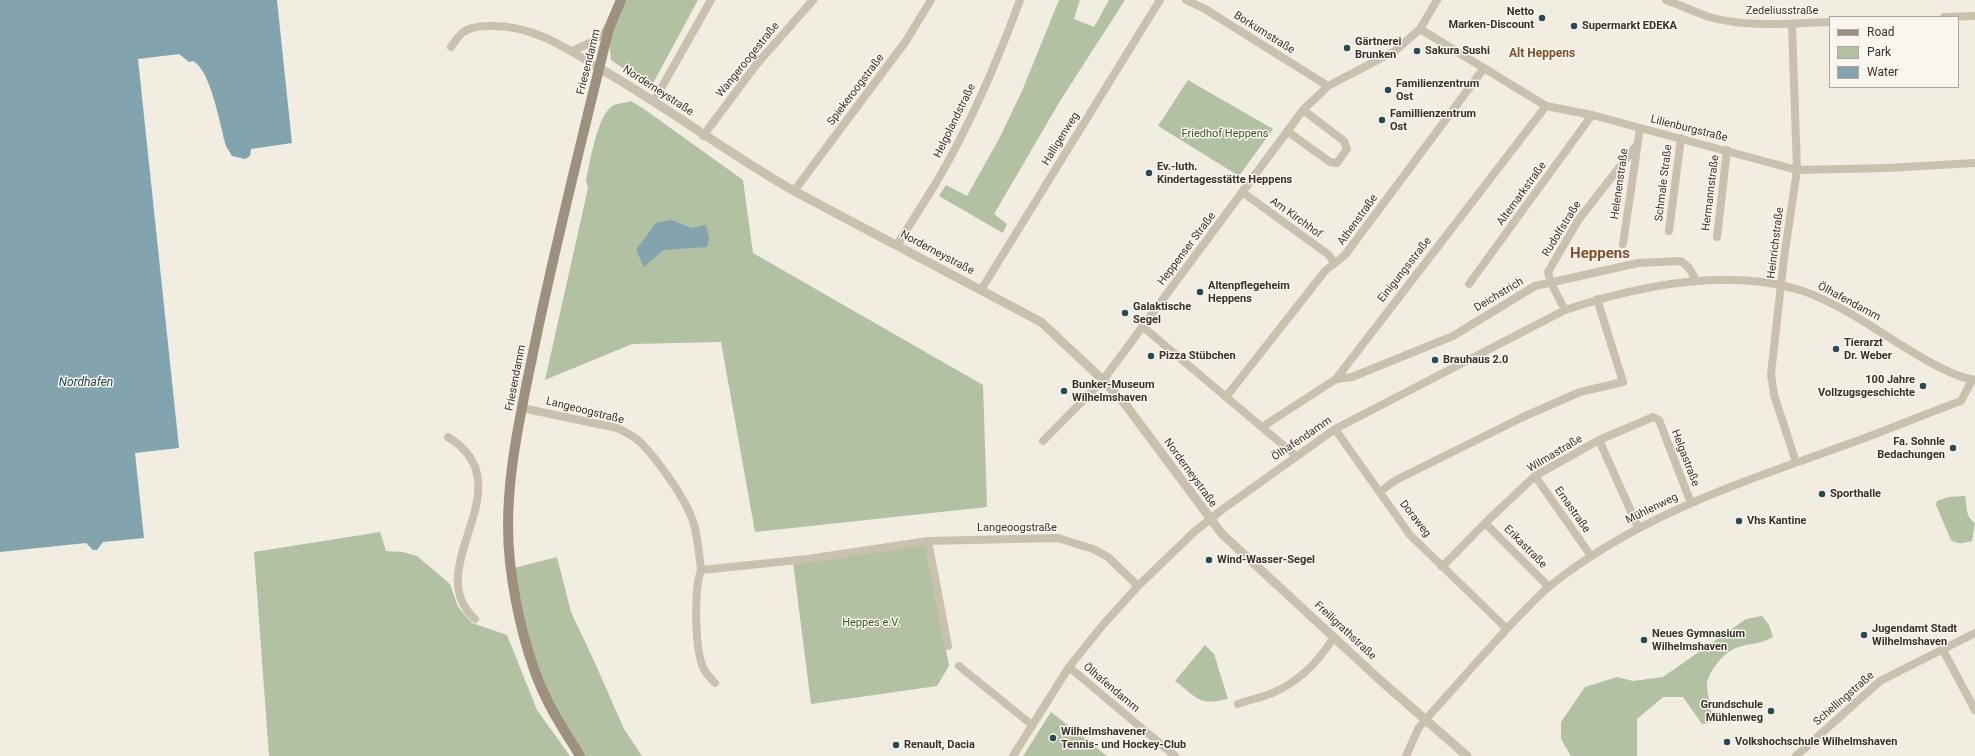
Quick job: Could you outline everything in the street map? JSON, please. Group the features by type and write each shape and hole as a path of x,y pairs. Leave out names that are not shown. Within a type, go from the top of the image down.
{"main road":[{"name":"Friesendamm","path":"580,756 548,704 525,642 510,564 509,532 511,491 522,408 549,276 609,28 621,0"}],"street":[{"path":"654,101 711,0"},
{"name":"Wangeroogestraße","path":"704,136 756,65 813,0"},
{"name":"Spiekeroogstraße","path":"794,191 906,41 932,0"},
{"name":"Helgolandstraße","path":"897,245 936,182 969,121 1020,0"},
{"name":"Halligenweg","path":"981,290 1160,0"},
{"name":"Borkumstraße","path":"1186,0 1205,9 1328,86"},
{"name":"Heppenser Straße","path":"1043,441 1103,380 1303,110 1328,86 1395,51 1420,29 1437,0"},
{"name":"Zedeliusstraße","path":"1666,0 1710,17 1740,22 1792,24 1829,22"},
{"path":"1959,17 1975,16"},
{"name":"Heinrichstraße","path":"1792,24 1798,170 1771,374 1774,395 1796,462"},
{"path":"451,47 466,30 494,26 520,29 534,33 572,51 599,68"},
{"path":"572,51 592,42 609,28"},
{"name":"Lilienburgstraße","path":"1420,29 1546,106 1592,115 1798,170 1887,168 1975,163"},
{"name":"Norderneystraße","path":"599,68 654,101 704,136 794,191 1041,322 1103,380 1146,431 1210,520"},
{"name":"Athenstraße","path":"1226,397 1325,271 1346,255 1484,68"},
{"name":"Einigungsstraße","path":"1262,427 1336,378 1546,106"},
{"path":"1287,131 1330,162 1337,162 1347,149 1344,141 1303,110"},
{"name":"Altemarkstraße","path":"1469,284 1592,115"},
{"name":"Helenenstraße","path":"1623,244 1636,146 1640,128"},
{"name":"Schmale Straße","path":"1669,231 1681,138"},
{"name":"Rudolfstraße","path":"1551,283 1548,272 1579,219 1636,146"},
{"name":"Hermannstraße","path":"1717,238 1727,150"},
{"name":"Am Kirchhof","path":"1242,192 1329,255 1334,263"},
{"name":"Deichstrich","path":"1336,378 1352,377 1453,336 1535,286 1638,263 1681,261 1690,268 1696,280"},
{"name":"Ölhafendamm","path":"1013,756 1069,667 1102,626 1138,586 1210,520 1335,429 1565,310 1597,299 1696,280 1726,280 1782,286 1801,290 1830,302 1926,359 1961,376"},
{"path":"1551,283 1565,310"},
{"path":"1381,492 1396,480 1523,417 1580,392 1623,382 1597,299"},
{"path":"1142,326 1296,456"},
{"name":"Mühlenweg","path":"1406,756 1418,729 1507,629 1549,587 1591,556 1638,527 1691,503 1961,400 1973,380 1961,376"},
{"name":"Langeoogstraße","path":"522,408 617,428 630,434 641,443 663,470 687,508 696,534 701,570 697,582 696,629 703,666 715,683"},
{"name":"Wilmastraße","path":"1442,567 1485,522 1535,476 1599,440 1653,417 1659,420"},
{"name":"Helgastraße","path":"1659,420 1691,503"},
{"name":"Doraweg","path":"1335,429 1410,535 1507,629"},
{"path":"448,437 456,442 465,451 472,462 478,483 477,505 459,562 457,578 463,605 475,619"},
{"path":"1599,440 1638,527"},
{"name":"Ernastraße","path":"1535,476 1591,556"},
{"name":"Freiligrathstraße","path":"1210,520 1222,534 1334,637 1467,756"},
{"name":"Erikastraße","path":"1485,522 1549,587"},
{"name":"Langeoogstraße","path":"701,570 808,558 928,541 1058,538 1092,549 1108,557 1138,586"},
{"path":"928,541 948,646"},
{"name":"Schellingstraße","path":"1796,756 1880,681 1975,633"},
{"path":"1238,704 1271,694 1304,674 1321,656 1334,637"},
{"path":"1943,650 1975,710"},
{"path":"959,666 1032,725"},
{"name":"Ölhafendamm","path":"1069,667 1175,756"}],"green space":[{"path":"624,0 698,0 651,87 611,60 609,40"},
{"path":"1059,0 1080,0 1074,19 1094,27 1109,0 1125,0 1060,101 994,214 1007,224 1003,233 939,196 946,185 967,196 1000,137 1022,91"},
{"name":"Friedhof Heppens","path":"1188,80 1273,129 1239,176 1158,126"},
{"path":"631,101 743,180 753,253 983,385 987,507 755,532 721,342 632,344 545,380 588,188 586,180 598,130 602,120 612,106"},
{"path":"1965,496 1969,517 1975,523 1972,541 1959,543 1951,540 1936,505 1937,501 1949,497"},
{"path":"380,532 386,551 403,552 417,556 450,584 458,607 472,623 507,635 537,710 570,756 269,756 254,552"},
{"name":"Heppes e.V.","path":"926,544 949,666 937,686 811,704 793,562"},
{"path":"557,557 571,612 624,729 642,756 584,756 551,702 528,641 514,568"},
{"path":"1762,616 1769,625 1773,637 1763,642 1741,646 1731,650 1722,658 1710,675 1707,685 1712,713 1712,722 1702,724 1683,697 1663,697 1637,719 1637,756 1571,756 1561,739 1561,722 1585,687 1617,677 1633,681 1663,677 1746,619"},
{"path":"1205,645 1214,654 1228,699 1210,702 1204,701 1194,696 1175,681"},
{"path":"1051,712 1107,756 1023,756"}],"water":[{"name":"Nordhafen","path":"0,0 277,0 292,143 251,149 250,156 245,159 232,156 226,146 210,87 199,66 193,61 189,62 179,54 138,59 179,448 135,453 144,538 103,542 97,550 93,550 86,543 0,552"},
{"path":"671,220 692,228 706,225 709,238 707,247 664,250 644,267 636,250 656,223"}],"place":[{"name":"Netto Marken-Discount","path":"1542,18"},
{"name":"Supermarkt EDEKA","path":"1574,26"},
{"name":"Gärtnerei Brunken","path":"1347,48"},
{"name":"Sakura Sushi","path":"1417,51"},
{"name":"Familienzentrum Ost","path":"1388,90"},
{"name":"Famillienzentrum Ost","path":"1382,120"},
{"name":"Ev.-luth. Kindertagesstätte Heppens","path":"1149,173"},
{"name":"Altenpflegeheim Heppens","path":"1200,292"},
{"name":"Galaktische Segel","path":"1125,313"},
{"name":"Tierarzt Dr. Weber","path":"1836,349"},
{"name":"Pizza Stübchen","path":"1151,356"},
{"name":"Brauhaus 2.0","path":"1435,360"},
{"name":"100 Jahre Vollzugsgeschichte","path":"1923,386"},
{"name":"Bunker-Museum Wilhelmshaven","path":"1064,391"},
{"name":"Fa. Sohnle Bedachungen","path":"1953,448"},
{"name":"Sporthalle","path":"1822,494"},
{"name":"Vhs Kantine","path":"1739,521"},
{"name":"Wind-Wasser-Segel","path":"1209,560"},
{"name":"Jugendamt Stadt Wilhelmshaven","path":"1864,635"},
{"name":"Neues Gymnasium Wilhelmshaven","path":"1644,640"},
{"name":"Grundschule Mühlenweg","path":"1771,711"},
{"name":"Wilhelmshavener Tennis- und Hockey-Club","path":"1053,738"},
{"name":"Volkshochschule Wilhelmshaven","path":"1727,742"},
{"name":"Renault, Dacia","path":"896,745"}],"district":[{"name":"Alt Heppens","path":"1542,54"},
{"name":"Heppens","path":"1600,254"}]}
